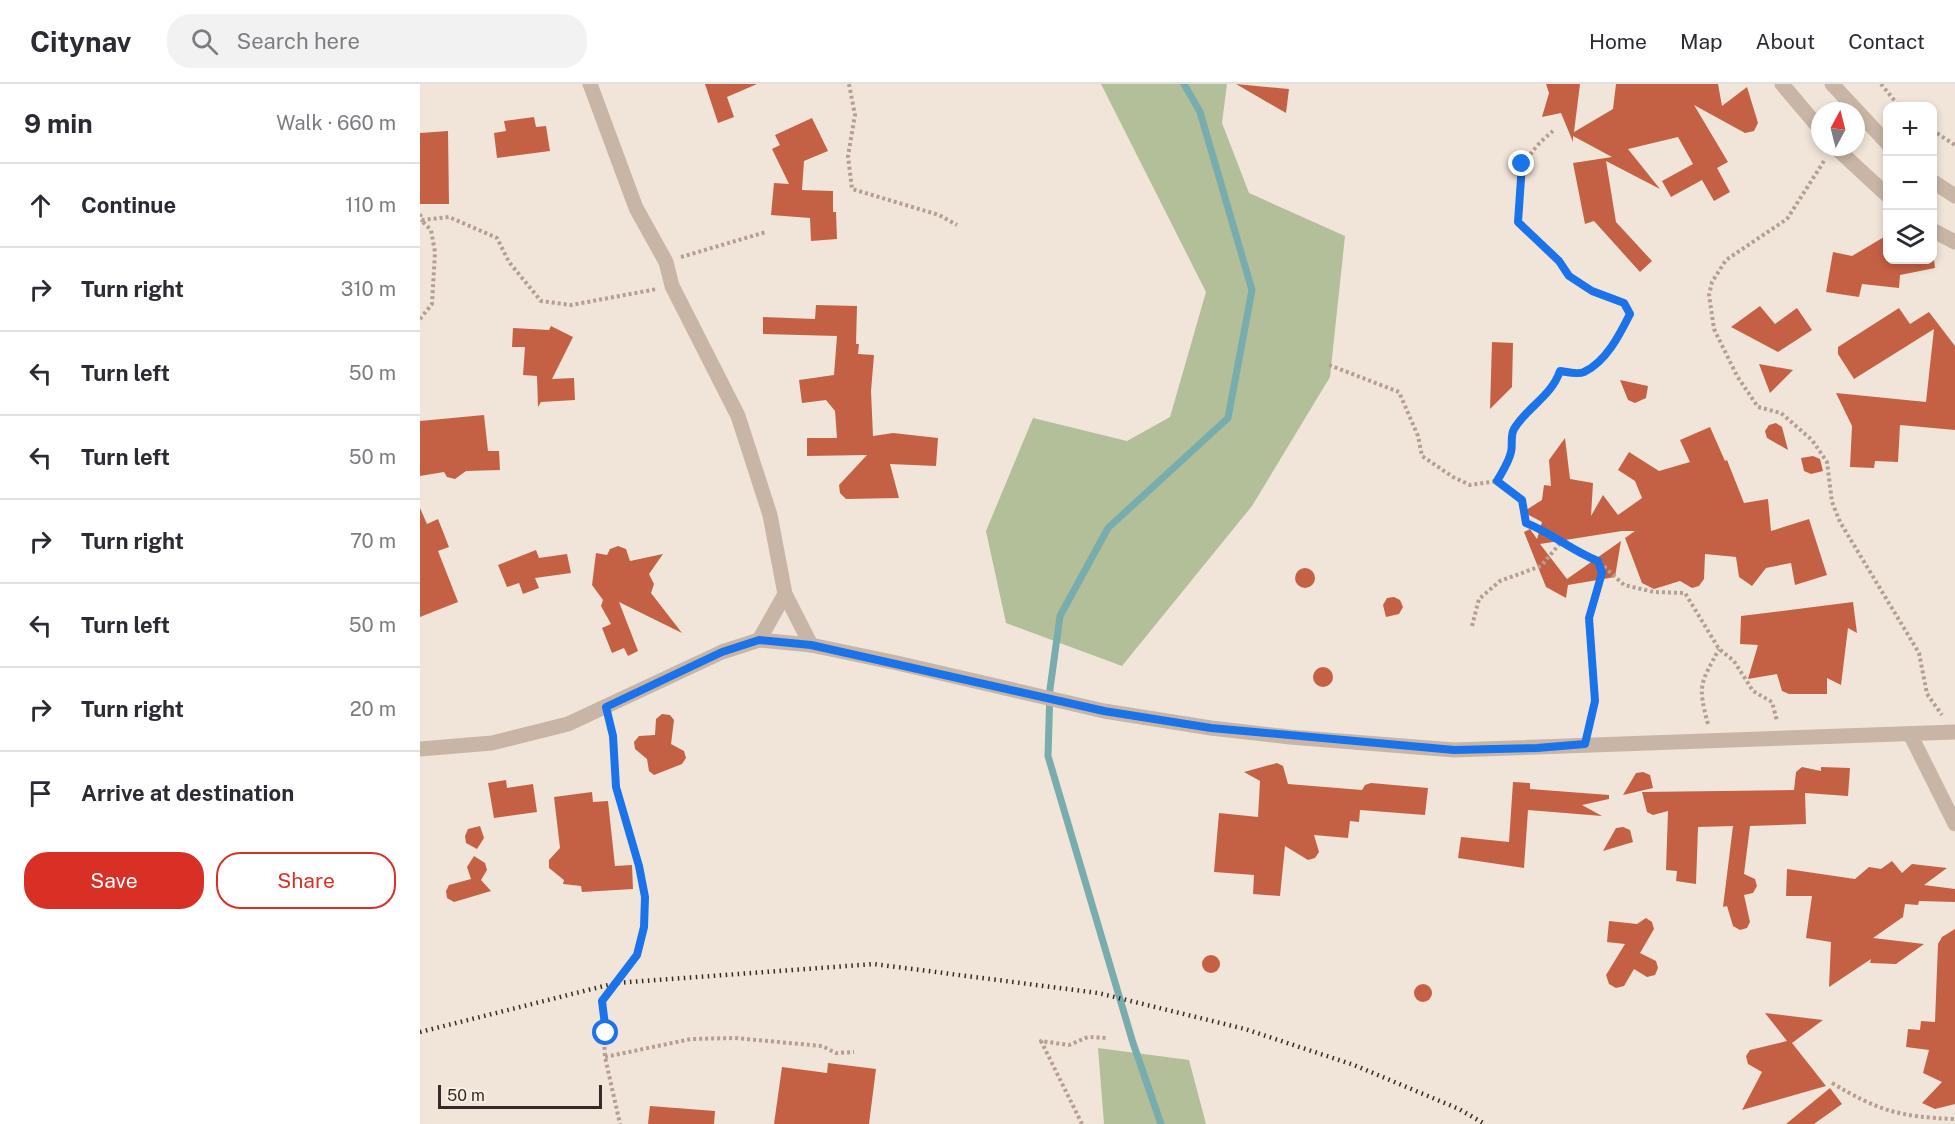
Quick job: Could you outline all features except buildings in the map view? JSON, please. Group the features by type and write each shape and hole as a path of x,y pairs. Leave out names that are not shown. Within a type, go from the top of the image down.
{"street":[{"path":"590,84 636,208 666,262 672,286 738,416 770,515 785,594 811,645"},
{"path":"1782,84 1811,118"},
{"path":"1832,84 1883,140"},
{"path":"1836,156 1883,192"},
{"path":"1937,185 1955,196"},
{"path":"1937,233 1955,242"},
{"path":"759,640 785,594"},
{"path":"420,749 492,743 530,736 568,724 722,652 759,640 811,645 1104,711 1211,728 1454,750 1955,732"},
{"path":"1910,734 1955,824"}],"path":[{"path":"849,84 855,115 848,156 852,189 939,215 957,225"},
{"path":"1881,84 1896,102"},
{"path":"1497,481 1511,453 1513,431 1556,384 1560,371 1582,373 1596,363 1619,338 1630,314 1624,303 1592,291 1569,276 1559,261 1518,222 1522,164 1539,142 1553,131"},
{"path":"1937,133 1955,145"},
{"path":"1828,156 1787,219 1726,260 1712,282 1709,296 1714,329 1737,376 1758,406 1781,413 1812,440 1827,462 1832,502 1840,522 1919,653 1928,694 1955,732"},
{"path":"420,214 431,230 435,252 432,304 420,319"},
{"path":"422,220 449,218 497,238 509,262 541,301 571,305 672,286"},
{"path":"666,262 715,245 766,232"},
{"path":"1329,365 1399,392 1418,436 1422,456 1453,477 1470,485 1497,481 1522,500 1526,523 1562,541 1576,553 1598,561 1624,585 1654,592 1685,593 1719,649 1734,661 1753,691 1772,702 1782,737"},
{"path":"1472,626 1479,599 1500,581 1541,567 1562,541"},
{"path":"1585,744 1595,701 1589,618 1602,573 1598,561"},
{"path":"1712,740 1700,696 1707,669 1719,649"},
{"path":"606,707 613,736 616,787 639,866 645,897 644,927 637,955 602,1001 605,1057 620,1124"},
{"path":"1082,1124 1041,1041 1069,1045 1088,1037 1108,1038"},
{"path":"605,1057 691,1040 735,1038 822,1046 836,1053 854,1052"},
{"path":"1832,1083 1871,1106 1915,1117 1955,1119"}],"green space":[{"path":"1101,84 1227,84 1222,123 1249,193 1345,236 1330,377 1252,506 1122,666 1006,623 986,531 1033,418 1127,441 1170,417 1206,292"},
{"path":"1098,1048 1189,1060 1206,1124 1104,1124"}],"waterway":[{"path":"1161,1124 1133,1043 1048,756 1050,689 1060,616 1108,528 1228,418 1252,290 1200,112 1184,84"}],"railway":[{"path":"420,1032 616,983 874,964 1098,993 1245,1029 1354,1065 1459,1109 1485,1124"}],"route":[{"path":"606,1033 602,1001 637,955 644,927 645,897 639,866 616,787 613,736 606,707 722,652 759,640 811,645 1104,711 1211,728 1290,737 1454,750 1585,744 1595,701 1589,618 1602,573 1598,561 1576,553 1555,536 1526,523 1522,500 1497,481 1511,453 1513,431 1556,384 1560,371 1582,373 1596,363 1619,338 1630,314 1624,303 1592,291 1569,276 1559,261 1518,222 1522,164"}]}
